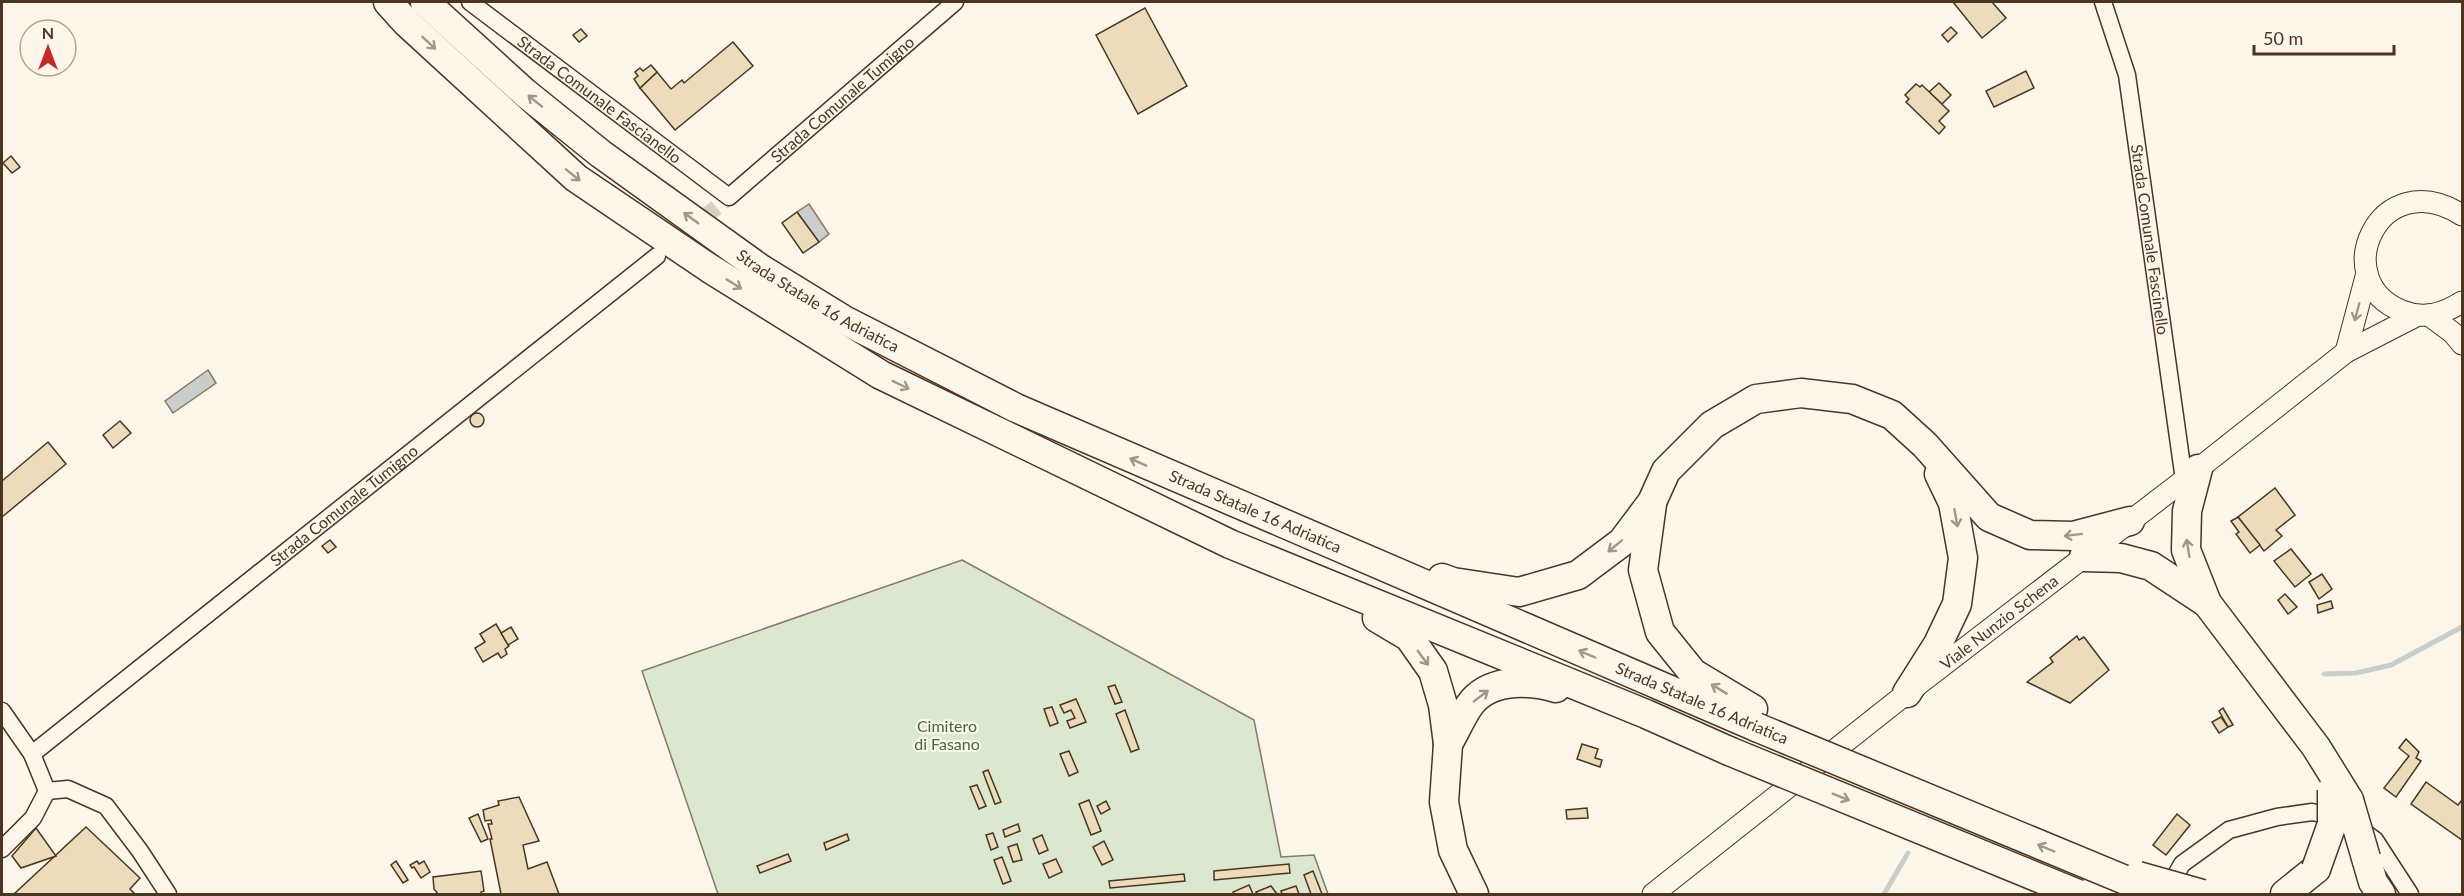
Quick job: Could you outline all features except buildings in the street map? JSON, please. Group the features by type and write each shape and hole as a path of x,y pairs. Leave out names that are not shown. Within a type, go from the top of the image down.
{"highway":[{"name":"Strada Statale 16 Adriatica","path":"388,2 576,178 709,268 881,375 1230,544 1646,714 1729,751 2071,892"},
{"name":"Strada Statale 16 Adriatica","path":"425,2 524,92 601,154 761,269 835,314 1016,408 1286,524 1763,723 1877,777 2159,894"},
{"path":"1286,524 1453,582 1519,592 1578,575 1622,542 1652,502 1666,471 1712,425 1756,399 1801,393 1852,399 1892,415 1925,445 1989,517 2030,535 2073,536 2130,521"},
{"path":"1907,693 1938,644 1957,604 1963,558 1953,503 1925,445"},
{"path":"2191,474 2186,550 2207,603 2337,786 2366,858 2373,882 2381,894"},
{"path":"1652,502 1643,570 1660,632 1693,674 1763,723"},
{"path":"1230,544 1363,609 1409,637 1433,671 1443,705 1448,744 1444,802 1453,850 1474,894"},
{"path":"2084,557 2121,558 2151,566 2207,603"},
{"path":"1448,744 1471,704 1495,685 1536,682 1646,714"},
{"path":"2285,894 2316,869 2332,824 2337,786"},
{"path":"2084,863 2175,885 2202,894"}],"street":[{"name":"Strada Comunale Fascianello","path":"470,2 729,197"},
{"name":"Strada Comunale Tumigno","path":"729,197 955,2"},
{"name":"Strada Comunale Fascinello","path":"2103,2 2127,75 2191,474"},
{"path":"2346,352 2367,273 2368,242 2377,224 2390,211 2409,202 2429,200 2457,208"},
{"name":"Strada Comunale Tumigno","path":"32,754 657,256"},
{"path":"2367,273 2376,291 2390,306 2423,315 2453,333 2463,344"},
{"name":"Viale Nunzio Schena","path":"1653,894 1907,693 2346,352 2423,315 2445,313 2463,302"},
{"path":"2,711 32,754 47,791 33,819 2,849"},
{"path":"47,791 68,789 106,806 140,851 168,894"},
{"path":"2166,894 2182,864 2229,830 2277,817 2312,812 2346,819 2375,840 2410,894"}],"green space":[{"name":"Cimitero di Fasano","path":"962,560 1254,720 1281,857 1314,855 1328,894 718,894 642,671"}],"shaded area":[{"path":"809,204 829,234 819,242 797,212"},
{"path":"208,370 216,383 173,413 165,401"}],"waterway":[{"path":"2324,674 2356,673 2391,665 2462,627"},
{"path":"1884,894 1908,853"}],"tunnel":[{"path":"667,248 729,197"}]}
